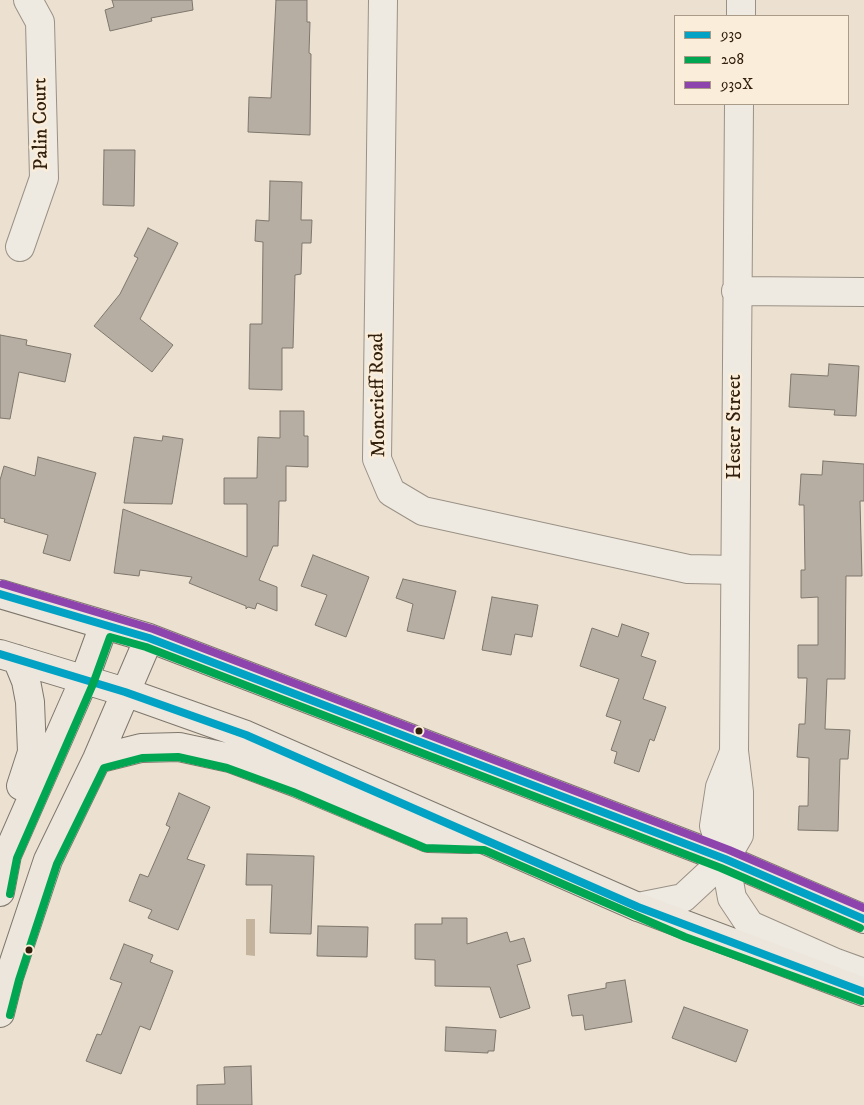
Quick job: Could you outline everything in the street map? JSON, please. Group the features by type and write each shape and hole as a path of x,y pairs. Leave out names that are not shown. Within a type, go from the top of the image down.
{"main road":[{"path":"0,594 149,638 725,859 864,919"},
{"path":"7,855 84,680 104,625"},
{"path":"0,1013 9,977 48,860 97,759 149,638"},
{"path":"9,657 125,692 246,735 638,908 864,992"},
{"path":"0,892 7,855 11,813 32,752 30,702 26,680 9,657"},
{"path":"97,759 141,748 179,747 230,758 297,783 428,838 486,840"}],"street":[{"name":"Palin Court","path":"20,247 44,178 40,22 28,0"},
{"name":"Moncrieff Road","path":"383,0 377,459 391,492 423,511 688,569 735,570"},
{"path":"741,0 741,15"},
{"name":"Hester Street","path":"638,908 683,898 725,859 739,835 739,792 734,751 736,291 739,105"},
{"path":"736,291 864,292"},
{"path":"725,859 732,898 750,925 836,964 864,973"}],"shaded area":[{"path":"246,919 255,919 255,956 246,955"}],"building":[{"path":"112,0 192,0 193,10 151,18 152,21 110,31 105,10 114,7"},
{"path":"276,0 307,0 307,22 310,22 309,53 311,54 310,135 248,132 249,97 271,98"},
{"path":"104,150 135,150 134,206 103,205"},
{"path":"270,181 302,182 301,220 312,220 311,243 302,243 301,274 295,275 293,348 282,348 282,390 249,389 250,324 262,324 263,242 255,241 256,220 269,221"},
{"path":"148,228 178,243 140,319 173,345 152,372 94,326 120,294 138,258 134,256"},
{"path":"0,335 27,340 26,345 71,354 65,382 19,372 10,419 0,418"},
{"path":"829,364 859,366 856,416 834,415 835,410 789,407 791,374 828,376"},
{"path":"280,411 304,411 304,436 308,436 308,467 286,466 286,501 279,501 278,546 273,546 259,580 277,587 277,611 257,603 255,609 248,607 246,609 246,606 189,583 192,577 140,570 139,576 114,573 123,509 247,557 247,504 224,504 224,478 257,478 258,437 280,438"},
{"path":"163,436 183,439 172,504 124,503 134,437 162,441"},
{"path":"38,457 96,473 70,561 43,553 48,535 4,522 5,519 0,518 0,480 4,466 35,476"},
{"path":"823,461 864,464 864,501 860,501 862,576 846,576 845,679 827,679 825,729 850,730 848,759 840,759 838,831 798,830 799,806 808,806 809,758 797,757 799,724 805,724 807,678 798,678 798,645 818,645 818,597 801,598 801,570 805,570 804,505 799,505 801,474 822,475"},
{"path":"313,555 369,577 346,637 315,625 327,595 301,586"},
{"path":"403,579 456,591 444,639 407,631 413,604 396,598"},
{"path":"492,597 538,605 532,637 515,634 511,655 482,650"},
{"path":"622,624 649,633 641,656 656,661 643,699 666,707 654,741 650,739 639,772 614,763 617,752 611,750 621,721 606,716 619,679 580,666 592,628 618,637"},
{"path":"179,793 210,807 187,859 205,865 178,930 148,918 152,910 129,901 140,874 148,877 170,827 166,825"},
{"path":"247,854 314,856 311,934 270,933 272,885 246,885"},
{"path":"442,918 467,918 467,944 507,932 510,942 524,938 531,961 517,965 530,1008 500,1018 490,987 435,986 435,960 415,959 415,924 442,924"},
{"path":"318,926 368,927 367,957 317,956"},
{"path":"124,944 153,955 150,962 173,971 150,1030 140,1026 121,1074 86,1061 97,1034 101,1035 122,983 110,979"},
{"path":"625,980 632,1022 585,1030 583,1015 572,1016 568,995 606,988 606,983"},
{"path":"684,1007 748,1030 736,1062 672,1038"},
{"path":"446,1027 496,1030 494,1051 488,1051 488,1053 445,1051"},
{"path":"251,1066 252,1105 197,1105 197,1085 225,1084 224,1067"}],"transit line":[{"name":"930X","path":"3,584 153,629 729,850 864,908"},
{"name":"930","path":"0,594 149,638 725,859 864,919"},
{"name":"208","path":"10,894 17,858 93,684 110,637 146,647 721,868 860,928"},
{"name":"930","path":"0,654 125,692 246,735 638,907 864,992"},
{"name":"208","path":"10,1015 19,980 57,864 104,768 142,758 178,757 227,768 293,792 425,848 484,850 685,937 861,1001"}]}
